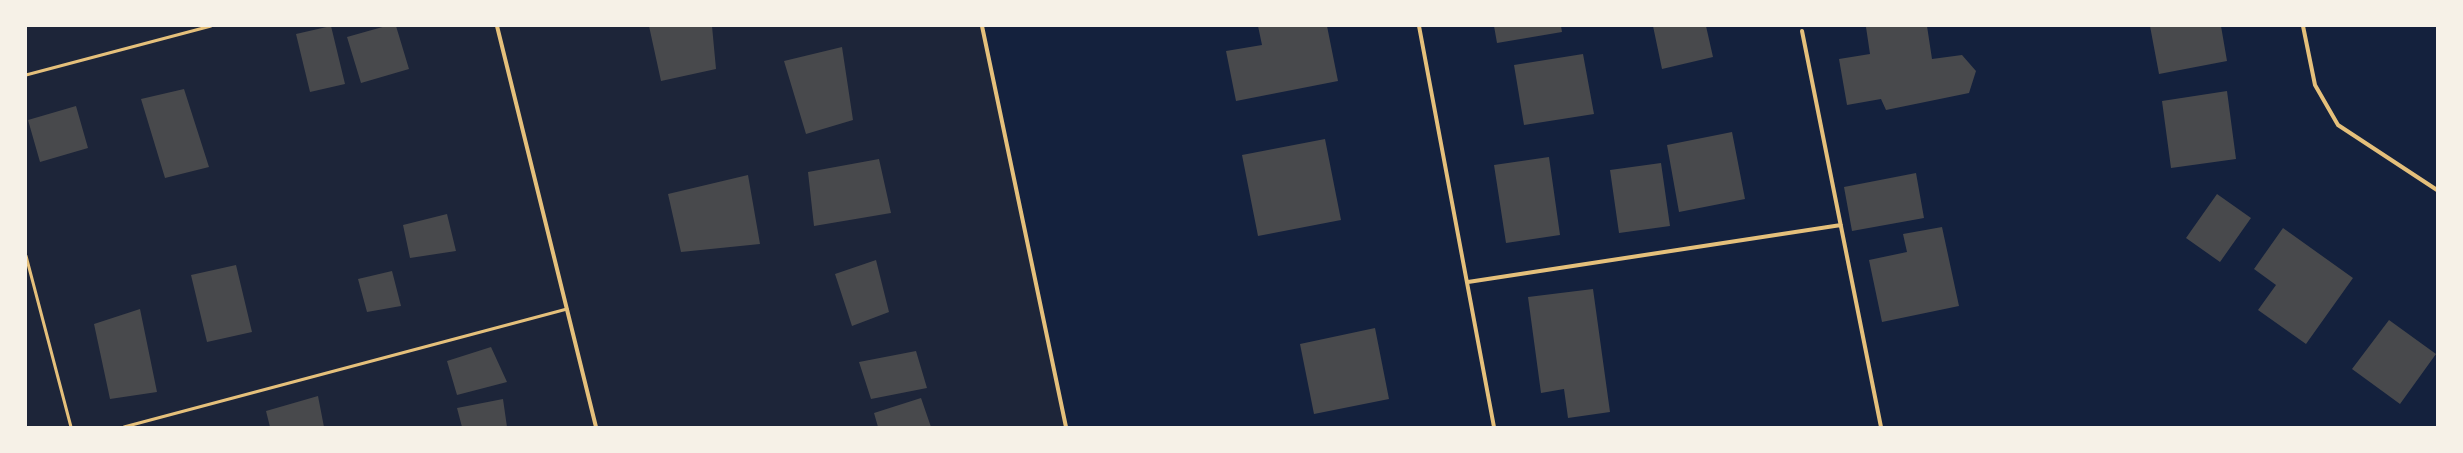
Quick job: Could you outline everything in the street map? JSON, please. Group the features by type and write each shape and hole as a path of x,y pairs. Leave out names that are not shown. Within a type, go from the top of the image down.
{"street":[{"path":"497,26 596,427"},
{"path":"982,26 1066,427"},
{"path":"1419,26 1494,427"},
{"path":"2303,26 2315,85 2338,125 2437,190"},
{"path":"1802,31 1881,427"},
{"path":"1468,282 1841,225"}],"lane":[{"path":"26,76 211,26"},
{"path":"26,256 72,427"},
{"path":"124,427 567,309"}],"shaded area":[{"path":"26,26 982,26 1066,427 26,427"}],"building":[{"path":"331,26 345,84 310,92 296,34"},
{"path":"386,26 396,26 409,69 361,83 347,37"},
{"path":"649,26 712,26 716,69 661,81"},
{"path":"1258,26 1327,26 1338,81 1236,101 1226,51 1262,45"},
{"path":"1494,26 1561,26 1562,32 1497,43"},
{"path":"1653,26 1706,26 1713,57 1662,69"},
{"path":"1927,26 1932,59 1962,55 1976,71 1969,93 1886,110 1881,99 1847,105 1839,59 1870,54 1866,27"},
{"path":"2150,26 2221,26 2227,61 2159,74"},
{"path":"842,47 853,120 806,134 784,61"},
{"path":"1583,54 1594,114 1524,125 1514,65"},
{"path":"184,89 209,167 165,178 141,99"},
{"path":"2227,91 2236,159 2171,168 2162,101"},
{"path":"76,106 88,148 40,162 28,120"},
{"path":"1732,132 1745,199 1679,212 1667,145"},
{"path":"1325,139 1341,220 1258,236 1242,155"},
{"path":"1549,157 1560,235 1506,243 1494,165"},
{"path":"879,159 891,213 814,226 808,172"},
{"path":"1661,163 1670,226 1619,233 1610,170"},
{"path":"1916,173 1924,218 1852,231 1844,187"},
{"path":"748,175 760,244 681,252 668,194"},
{"path":"2217,194 2251,218 2220,262 2186,238"},
{"path":"447,214 456,251 410,258 403,225"},
{"path":"1942,227 1959,306 1882,322 1869,260 1907,252 1903,234"},
{"path":"2283,228 2353,278 2306,344 2258,310 2276,285 2254,269"},
{"path":"876,260 889,312 852,326 835,274"},
{"path":"236,265 252,332 207,342 191,275"},
{"path":"392,271 401,306 367,312 358,279"},
{"path":"1593,289 1610,412 1568,418 1564,389 1541,393 1528,297"},
{"path":"140,309 157,392 110,399 94,324"},
{"path":"2389,320 2436,354 2400,404 2352,369"},
{"path":"1375,328 1389,399 1314,414 1300,344"},
{"path":"491,347 507,382 457,395 447,361"},
{"path":"916,351 927,388 871,399 859,362"},
{"path":"318,396 324,427 270,427 266,411"},
{"path":"921,398 931,427 878,427 874,413"},
{"path":"503,399 507,427 462,427 457,408"}]}
